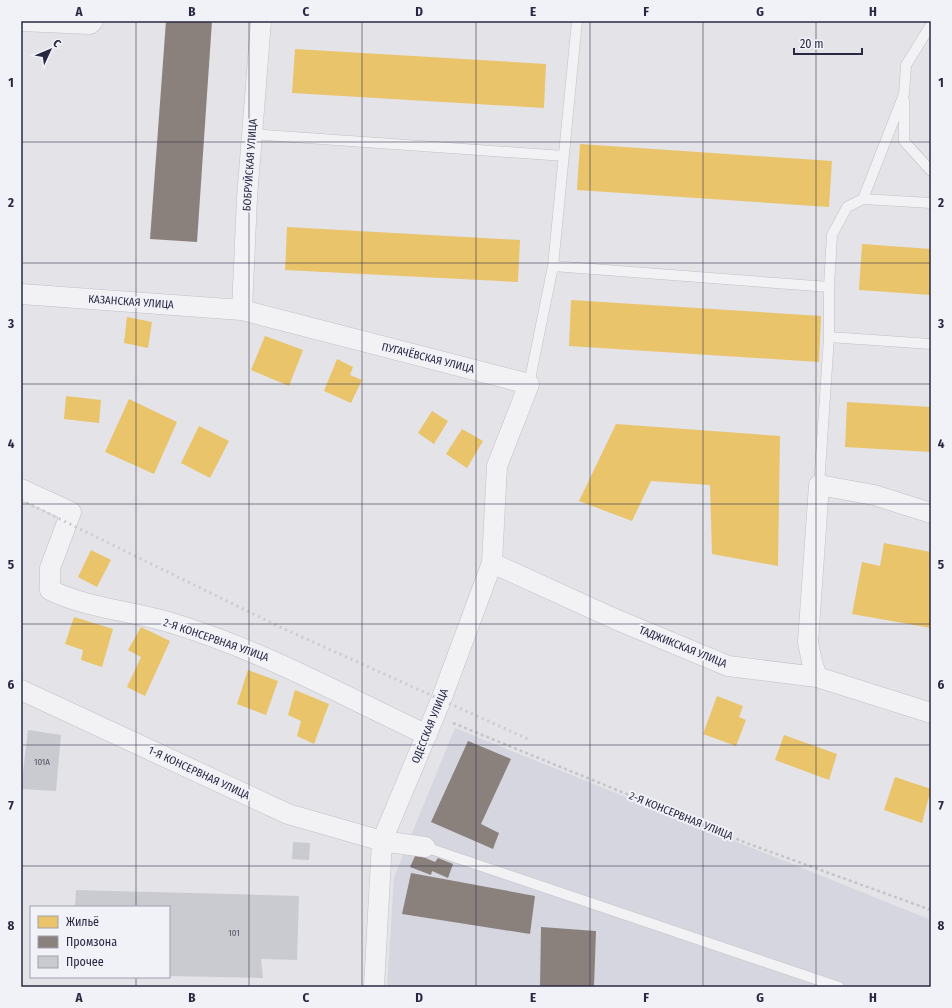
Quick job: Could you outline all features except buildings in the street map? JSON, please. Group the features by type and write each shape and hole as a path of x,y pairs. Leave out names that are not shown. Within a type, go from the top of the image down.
{"street":[{"path":"21,21 90,24 93,21"},
{"name":"БОБРУЙСКАЯ УЛИЦА","path":"242,310 252,134 261,21"},
{"name":"КАЗАНСКАЯ УЛИЦА","path":"21,294 242,310"},
{"name":"ПУГАЧЁВСКАЯ УЛИЦА","path":"242,310 529,384"},
{"name":"ОДЕССКАЯ УЛИЦА","path":"374,987 382,841 427,735 492,563 497,466 529,384"},
{"path":"817,677 808,642 820,485 874,495 931,514"},
{"name":"2-Я КОНСЕРВНАЯ УЛИЦА","path":"21,489 71,512 50,568 50,590 70,599 175,624 268,657 427,735"},
{"name":"ТАДЖИКСКАЯ УЛИЦА","path":"492,563 615,619 728,666 817,677 931,713"},
{"name":"1-Я КОНСЕРВНАЯ УЛИЦА","path":"21,690 288,814 382,841 425,847"}],"lane":[{"path":"529,384 553,266 577,21"},
{"path":"931,24 906,65 904,94 904,141 931,171"},
{"path":"863,199 904,94"},
{"path":"252,134 564,156"},
{"path":"820,485 829,337 829,287 832,235 847,207 863,199 931,203"},
{"path":"553,266 829,287"},
{"path":"829,337 931,344"},
{"path":"425,847 839,987"}],"path":[{"name":"2-Я КОНСЕРВНАЯ УЛИЦА","path":"434,715 749,844 931,910"}],"shaded area":[{"path":"455,728 931,920 931,987 387,987 394,877"}],"railway":[{"path":"21,500 280,627 528,739"}]}
